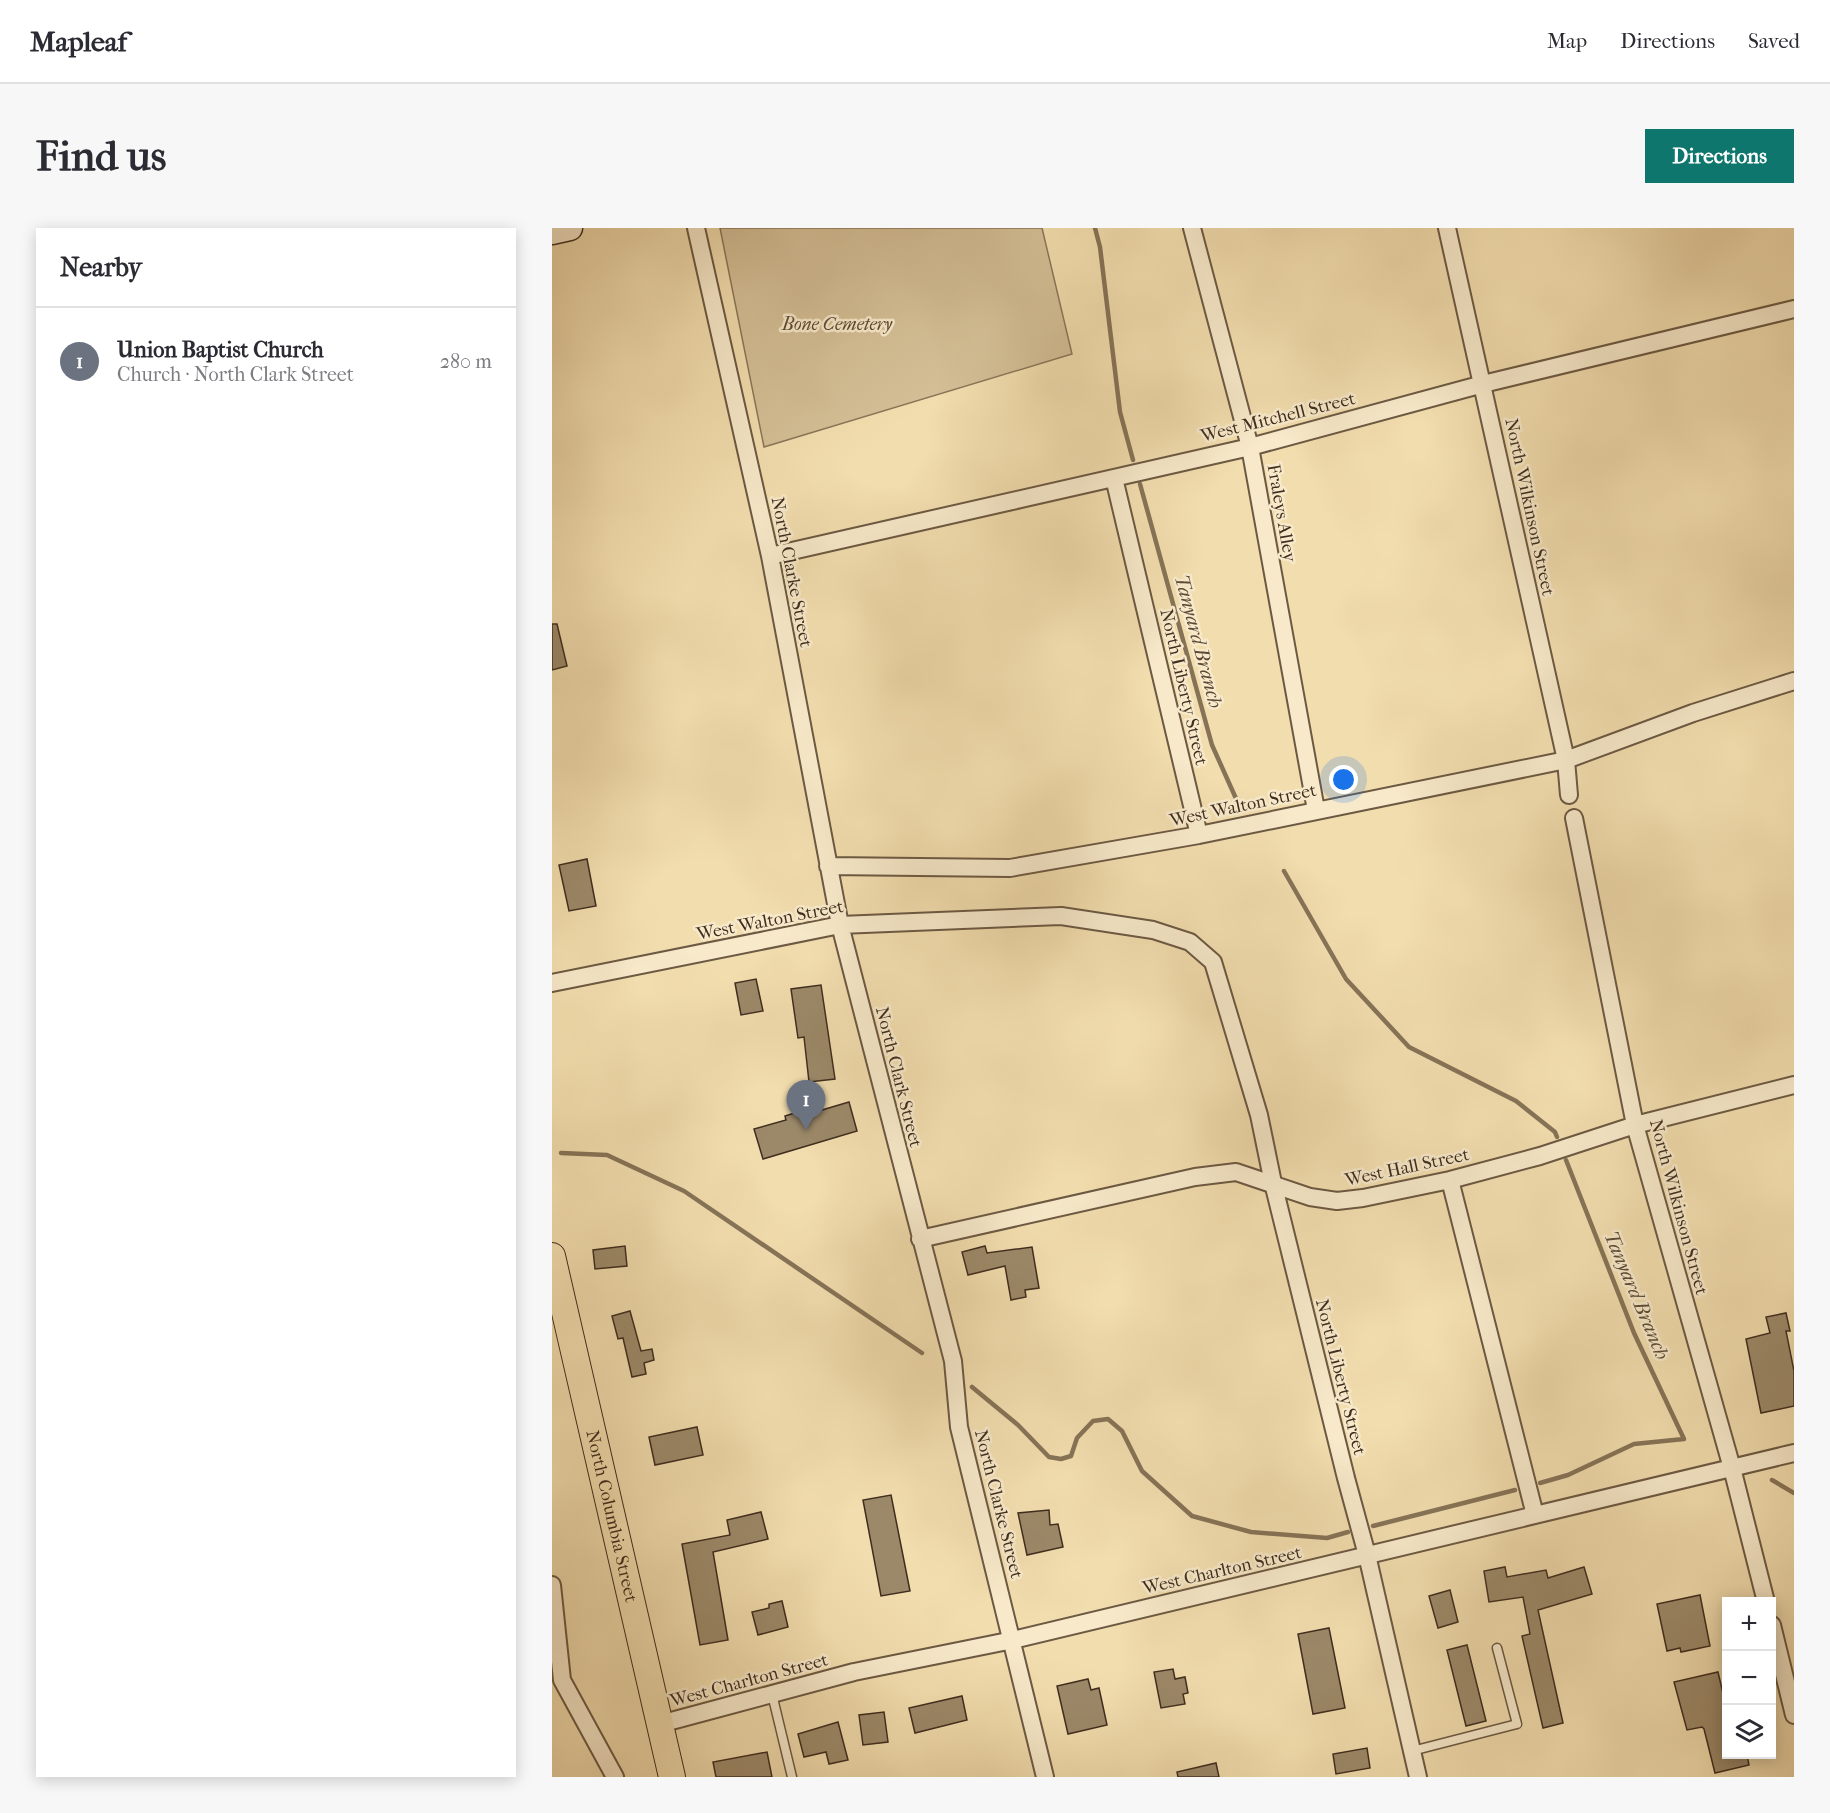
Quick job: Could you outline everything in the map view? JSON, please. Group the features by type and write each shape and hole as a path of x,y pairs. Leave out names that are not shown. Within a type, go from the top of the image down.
{"main road":[{"path":"552,232 570,228"},
{"name":"North Columbia Street","path":"552,1261 672,1777"}],"street":[{"name":"North Clarke Street","path":"696,228 770,556 840,925"},
{"name":"Fraleys Alley","path":"1192,228 1250,447 1316,810"},
{"name":"North Wilkinson Street","path":"1447,228 1566,760 1569,795"},
{"name":"West Mitchell Street","path":"770,556 1250,447 1483,384 1794,309"},
{"name":"North Liberty Street","path":"1114,478 1199,835"},
{"name":"West Walton Street","path":"828,866 1010,868 1199,835 1566,760 1693,713 1794,681"},
{"name":"North Wilkinson Street","path":"1574,818 1635,1125 1732,1468 1765,1597"},
{"name":"West Walton Street","path":"552,983 840,925 1061,916 1153,930 1190,942 1213,962 1222,987"},
{"name":"North Clark Street","path":"840,925 920,1239"},
{"name":"North Liberty Street","path":"1222,987 1260,1115 1273,1183 1346,1478 1368,1555 1418,1777"},
{"name":"West Hall Street","path":"920,1239 1195,1177 1236,1172 1310,1197 1336,1201 1450,1180 1540,1156 1635,1125 1794,1084"},
{"path":"1450,1180 1535,1515"},
{"name":"North Clarke Street","path":"920,1239 953,1361 959,1427 1045,1777"},
{"name":"West Charlton Street","path":"660,1724 854,1672 1013,1640 1794,1453"},
{"path":"552,1585 562,1680 615,1777"},
{"path":"1776,1641 1794,1713"}],"lane":[{"path":"1412,1750 1517,1724 1497,1648"},
{"path":"772,1694 792,1777"}],"green space":[{"name":"Bone Cemetery","path":"720,228 1042,228 1072,354 764,447"}],"building":[{"path":"552,624 557,624 567,666 552,670"},
{"path":"587,859 596,906 569,911 559,865"},
{"path":"756,979 763,1011 741,1015 735,983"},
{"path":"821,985 835,1079 809,1082 804,1037 798,1038 791,989"},
{"path":"849,1102 857,1131 763,1159 754,1129 786,1120 785,1116 804,1110 805,1115"},
{"path":"625,1246 627,1266 595,1269 593,1250"},
{"path":"985,1246 987,1253 1032,1247 1039,1288 1025,1290 1026,1297 1011,1300 1005,1266 968,1275 962,1252"},
{"path":"630,1311 641,1351 652,1349 654,1360 644,1363 646,1374 632,1377 623,1338 618,1339 612,1316"},
{"path":"1786,1313 1790,1331 1786,1331 1794,1371 1794,1406 1761,1413 1746,1339 1770,1333 1766,1317"},
{"path":"697,1427 703,1455 655,1465 649,1437"},
{"path":"891,1495 910,1591 881,1596 863,1500"},
{"path":"1049,1510 1050,1525 1058,1524 1063,1547 1027,1555 1018,1513"},
{"path":"761,1512 768,1539 713,1552 728,1640 700,1645 682,1544 730,1535 727,1520"},
{"path":"1505,1567 1507,1577 1546,1570 1548,1578 1584,1567 1592,1594 1538,1610 1563,1723 1543,1728 1522,1636 1530,1634 1523,1597 1489,1602 1484,1571"},
{"path":"1450,1590 1458,1622 1438,1628 1429,1596"},
{"path":"1700,1595 1710,1646 1681,1652 1680,1648 1667,1651 1657,1604"},
{"path":"782,1601 788,1627 758,1635 752,1612 769,1608 769,1604"},
{"path":"1329,1628 1345,1708 1313,1714 1298,1634"},
{"path":"1467,1645 1486,1721 1466,1726 1447,1650"},
{"path":"1173,1669 1175,1679 1185,1677 1188,1693 1183,1694 1185,1704 1161,1708 1154,1672"},
{"path":"1718,1672 1722,1689 1722,1759 1748,1759 1749,1765 1715,1773 1704,1729 1702,1727 1687,1730 1674,1682"},
{"path":"1088,1679 1091,1690 1099,1688 1107,1725 1068,1734 1057,1686"},
{"path":"962,1696 967,1720 915,1733 909,1708"},
{"path":"884,1712 888,1742 863,1745 859,1715"},
{"path":"838,1722 848,1760 829,1764 826,1752 804,1757 798,1734"},
{"path":"1367,1748 1370,1768 1336,1774 1333,1754"},
{"path":"767,1752 772,1777 716,1777 713,1762"},
{"path":"1216,1763 1219,1777 1178,1777 1177,1772"}],"waterway":[{"name":"Tanyard Branch","path":"1095,228 1100,247 1120,412 1133,460"},
{"name":"Tanyard Branch","path":"1140,484 1212,745 1238,803"},
{"name":"Tanyard Branch","path":"1284,871 1346,979 1409,1047 1516,1101 1555,1132 1557,1137"},
{"path":"561,1153 607,1155 684,1191 922,1353"},
{"name":"Tanyard Branch","path":"1540,1483 1568,1475 1634,1444 1684,1439 1634,1333 1566,1160"},
{"path":"972,1387 1018,1425 1049,1457 1061,1459 1071,1456 1077,1438 1093,1421 1108,1419 1122,1431 1142,1471 1192,1516 1251,1532 1327,1538 1348,1532"},
{"name":"Tanyard Branch","path":"1772,1480 1794,1493"},
{"path":"1373,1526 1515,1490"}],"place":[{"name":"Union Baptist Church","path":"806,1130"}]}
